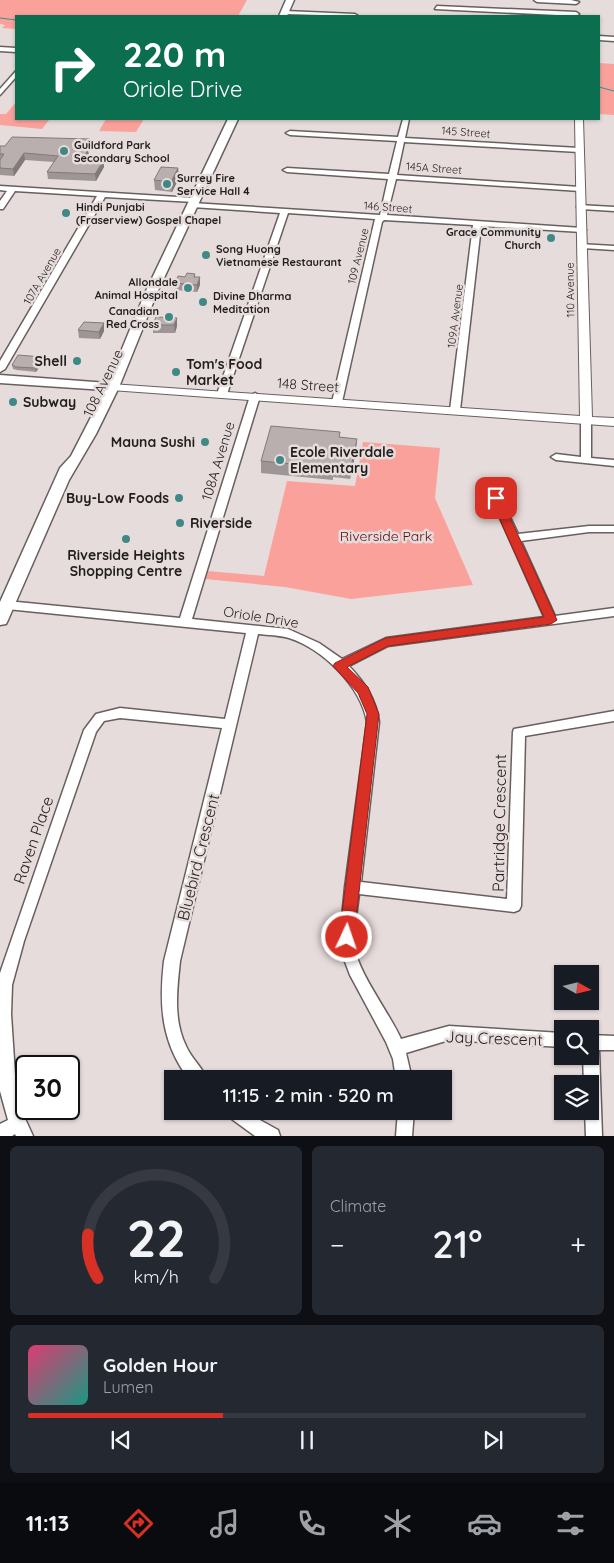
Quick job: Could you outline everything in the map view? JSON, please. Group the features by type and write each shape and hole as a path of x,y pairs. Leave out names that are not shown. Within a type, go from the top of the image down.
{"main road":[{"path":"284,14 290,0"},
{"path":"0,49 15,50"},
{"name":"108 Avenue","path":"0,620 64,477 73,445 142,320 151,293 233,120"},
{"name":"148 Street","path":"0,379 106,387"}],"street":[{"path":"434,15 438,0"},
{"path":"437,8 576,15 576,1 537,0"},
{"path":"284,14 320,15"},
{"path":"600,38 614,39"},
{"path":"0,92 15,74"},
{"name":"109 Avenue","path":"337,402 374,234 378,222 383,217 406,120"},
{"name":"110 Avenue","path":"579,120 586,461"},
{"name":"145 Street","path":"290,132 579,150"},
{"name":"145A Street","path":"286,170 580,188"},
{"name":"146 Street","path":"0,188 285,211 582,230"},
{"path":"0,207 14,188"},
{"name":"107A Avenue","path":"0,369 102,195"},
{"path":"581,207 614,208"},
{"path":"222,394 285,211"},
{"name":"109A Avenue","path":"455,410 477,224"},
{"path":"582,246 614,248"},
{"name":"148 Street","path":"106,387 614,422"},
{"name":"108A Avenue","path":"185,622 254,396"},
{"path":"556,457 614,463"},
{"path":"499,487 496,498 551,620"},
{"path":"514,538 589,529 614,529"},
{"name":"Oriole Drive","path":"7,605 253,629 300,636 339,666 363,690 373,714 346,926 348,950 360,982 397,1048 402,1070"},
{"path":"339,666 386,642 614,612"},
{"name":"Bluebird Crescent","path":"192,1070 173,1038 167,999 172,961 253,629"},
{"name":"Raven Place","path":"21,1129 8,1090 3,1014 4,985 17,941 90,730 100,718 120,713 230,724"},
{"name":"Partridge Crescent","path":"352,886 514,906 520,732 614,716"},
{"name":"Jay Crescent","path":"397,1048 449,1033 554,1040"},
{"path":"599,1042 614,1043"},
{"path":"591,1065 594,1136"},
{"path":"246,1120 272,1136"},
{"path":"404,1136 405,1120"},
{"path":"0,1134 21,1129"}],"green space":[{"path":"0,0 247,0 239,15 15,15 15,29 2,28 5,25 0,24"},
{"path":"600,63 614,64 614,115 600,114"},
{"path":"15,103 15,120 49,120 42,129 0,125 0,114 6,114"},
{"path":"105,120 143,120 136,132 99,131"},
{"name":"Riverside Park","path":"363,442 440,448 435,498 473,585 351,599 285,587 205,579 207,571 264,576 287,481 355,486"}],"building":[{"name":"Guildford Park Secondary School","path":"12,137 90,139 83,149 88,150 83,159 104,160 95,174 47,172 58,156 24,153 13,169 0,168 0,160 4,154 0,154 0,146 5,146"},
{"path":"161,167 178,168 171,182 154,180"},
{"path":"187,273 195,274 194,277 200,277 197,285 175,283 178,276 185,277"},
{"path":"156,317 177,318 174,325 153,325"},
{"path":"84,322 104,323 99,332 78,330"},
{"path":"18,355 42,357 35,368 16,367 12,365"},
{"path":"271,426 340,432 339,437 357,439 351,467 333,466 333,468 261,461"}],"waterway":[{"path":"0,18 15,20"},
{"path":"600,87 614,91"}],"place":[{"name":"Guildford Park Secondary School","path":"64,151"},
{"name":"Surrey Fire Service Hall 4","path":"167,184"},
{"name":"Hindi Punjabi (Fraserview) Gospel Chapel","path":"66,213"},
{"name":"Grace Community Church","path":"551,238"},
{"name":"Song Huong Vietnamese Restaurant","path":"206,255"},
{"name":"Allondale Animal Hospital","path":"188,288"},
{"name":"Divine Dharma Meditation","path":"203,302"},
{"name":"Canadian Red Cross","path":"169,317"},
{"name":"Shell","path":"77,361"},
{"name":"Tom's Food Market","path":"176,372"},
{"name":"Subway","path":"13,402"},
{"name":"Mauna Sushi","path":"205,442"},
{"name":"Ecole Riverdale Elementary","path":"280,460"},
{"name":"Buy-Low Foods","path":"179,498"},
{"name":"Riverside","path":"180,523"},
{"name":"Riverside Heights Shopping Centre","path":"126,539"}],"route":[{"path":"347,937 346,926 373,714 370,702 363,690 339,666 380,643 551,620 496,498"}]}
